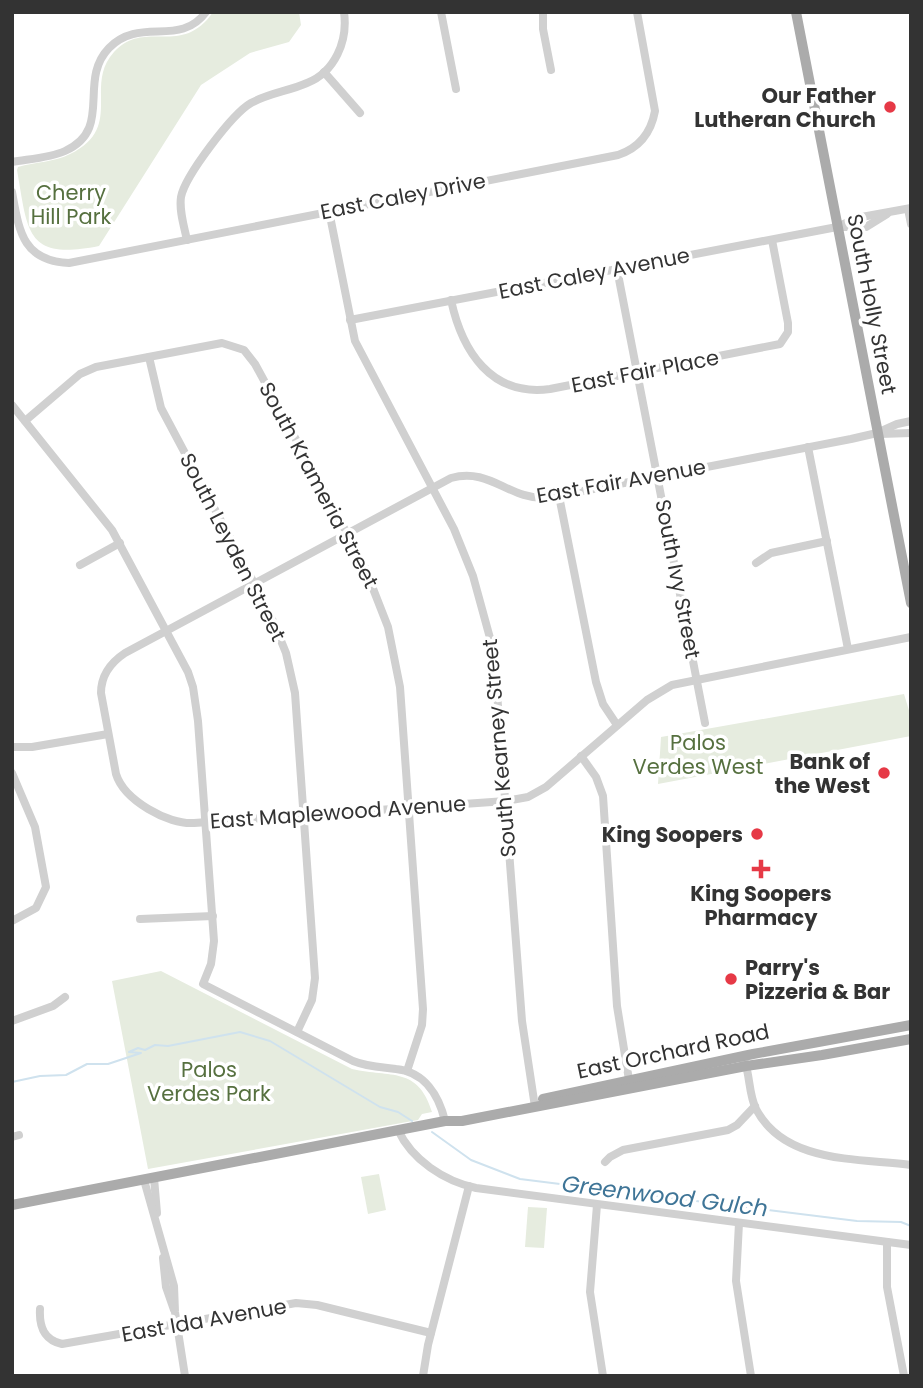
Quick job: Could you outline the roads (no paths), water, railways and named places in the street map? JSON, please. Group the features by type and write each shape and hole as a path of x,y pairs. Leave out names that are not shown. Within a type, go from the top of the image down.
{"main road":[{"name":"South Holly Street","path":"796,12 911,603"},
{"name":"East Orchard Road","path":"12,1205 445,1121 462,1121 911,1025"},
{"name":"East Orchard Road","path":"745,1061 822,1055 911,1039"}],"street":[{"path":"12,162 60,153 72,148 85,137 94,114 94,74 110,47 137,32 185,30 198,23 206,12"},
{"path":"187,240 181,207 183,191 226,124 252,103 304,85 324,72 341,48 345,30 344,12"},
{"path":"441,12 456,89"},
{"path":"543,12 543,29 551,70"},
{"name":"East Caley Drive","path":"12,192 19,228 25,242 33,251 48,260 69,263 608,157 632,149 649,131 655,111 637,12"},
{"path":"324,72 360,113"},
{"path":"909,209 911,224"},
{"name":"East Caley Avenue","path":"350,320 772,240 837,227 856,218 909,209"},
{"name":"South Kearney Street","path":"330,211 357,348 432,487 465,556 485,616 494,665 522,1021 534,1104"},
{"name":"East Fair Place","path":"451,300 459,326 474,357 488,374 511,387 539,391 779,344 786,338 788,323 772,240"},
{"name":"South Ivy Street","path":"617,269 705,723"},
{"name":"South Krameria Street","path":"25,421 85,371 222,343 239,347 248,354 347,533 377,596 394,653 401,698 423,1014 407,1071"},
{"name":"South Leyden Street","path":"149,357 161,408 254,583 279,635 290,667 295,693 314,986 309,1007 297,1032"},
{"path":"12,405 107,522 167,630 193,687 197,705 213,916 214,953 203,984 360,1064 407,1071 422,1079 435,1093 445,1121"},
{"name":"East Fair Avenue","path":"877,433 911,421"},
{"name":"East Fair Avenue","path":"108,734 101,693 102,681 118,657 451,478 472,475 492,480 524,497 559,496 877,433 911,433"},
{"path":"808,447 848,649"},
{"path":"559,496 598,689 603,704 617,725"},
{"path":"756,563 771,553 827,541"},
{"path":"80,565 120,543"},
{"name":"East Maplewood Avenue","path":"108,734 116,774 124,791 174,822 506,801 540,792 662,689 697,678 911,637"},
{"path":"12,747 32,747 108,734"},
{"path":"582,756 596,777 603,796 617,1006 630,1084"},
{"path":"12,773 35,827 46,887 36,908 12,921"},
{"path":"141,919 213,916"},
{"path":"12,1021 53,1006 65,997"},
{"path":"745,1061 750,1072 755,1106 762,1118 782,1138 806,1151 911,1165"},
{"path":"605,1162 623,1150 728,1130 737,1125 755,1106"},
{"path":"398,1130 409,1149 420,1160 446,1177 469,1186 911,1245"},
{"path":"149,1179 157,1198 157,1219 166,1287 175,1312 187,1376"},
{"path":"423,1376 431,1333 469,1186"},
{"path":"597,1205 590,1292 603,1376"},
{"path":"739,1223 736,1281 751,1376"},
{"path":"887,1242 887,1287 904,1376"},
{"name":"East Ida Avenue","path":"40,1309 40,1323 44,1332 54,1342 62,1344 302,1303 431,1333"}],"waterway":[{"name":"Greenwood Gulch","path":"12,1082 40,1076 66,1075 87,1064 108,1064 141,1053 129,1052 138,1048 145,1050 155,1045 168,1046 240,1032 270,1041 380,1107 398,1112 412,1121"},
{"name":"Greenwood Gulch","path":"432,1132 471,1160 520,1179 857,1221 901,1222 911,1226"}],"place":[{"name":"Our Father Lutheran Church","path":"890,107"},
{"name":"Bank of the West","path":"884,773"},
{"name":"King Soopers","path":"757,834"},
{"name":"King Soopers Pharmacy","path":"761,869"},
{"name":"Parry's Pizzeria & Bar","path":"731,979"}],"park label":[{"name":"Cherry Hill Park","path":"71,204"},
{"name":"Palos Verdes West","path":"698,754"},
{"name":"Palos Verdes Park","path":"209,1081"}]}
